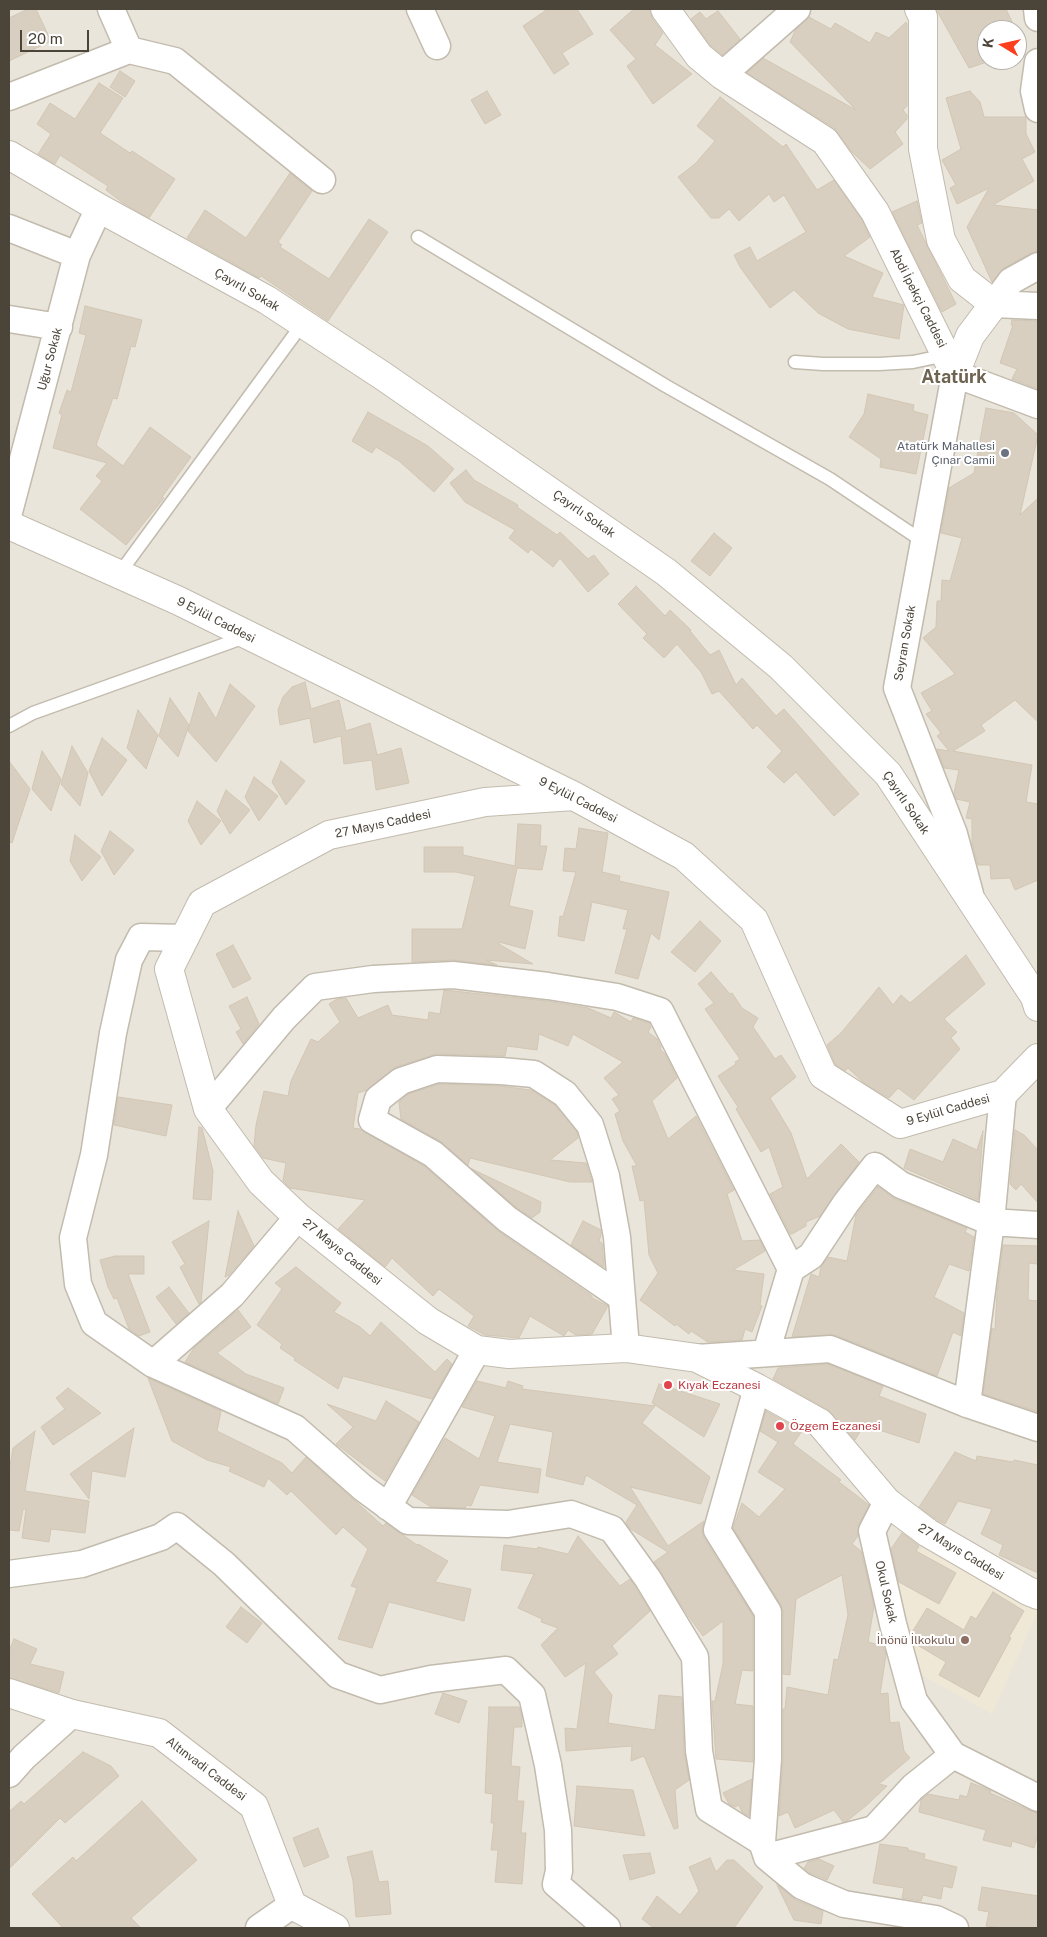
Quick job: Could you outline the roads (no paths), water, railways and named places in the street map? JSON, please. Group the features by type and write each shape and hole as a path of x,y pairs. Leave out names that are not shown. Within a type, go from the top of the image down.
{"street":[{"path":"111,9 129,50"},
{"path":"420,9 438,46"},
{"name":"Abdi İpekçi Caddesi","path":"665,9 699,56 722,75 825,141 874,212 951,364 994,304"},
{"path":"722,75 797,9"},
{"path":"919,9 923,17 923,149 941,240 962,279 994,304 1038,306"},
{"path":"1037,9 1038,18"},
{"path":"9,97 129,50 175,61 322,180"},
{"path":"1038,62 1034,91 1038,109"},
{"name":"Çayırlı Sokak","path":"9,155 100,208 268,300 391,381 666,572 781,666 888,774 1035,997 1038,1007"},
{"name":"Uğur Sokak","path":"9,512 77,255 100,208"},
{"path":"9,228 77,255"},
{"path":"994,304 1011,280 1038,266"},
{"path":"9,319 59,327"},
{"path":"951,364 1038,405"},
{"name":"Seyran Sokak","path":"951,364 924,542 897,688 954,834 973,904"},
{"name":"9 Eylül Caddesi","path":"9,525 179,601 574,796 684,856 754,920 823,1075 900,1124 1003,1094 1038,1058"},
{"name":"27 Mayıs Caddesi","path":"574,796 485,802 330,835 202,903 169,969 208,1109 262,1182 298,1217 428,1321 477,1350 508,1354 626,1348 697,1358 757,1388 820,1423 887,1502 928,1534 1038,1595"},
{"path":"185,938 141,937 129,960 113,1033 94,1155 73,1238 78,1284 94,1323 153,1364 295,1428 363,1488 408,1521 508,1524 571,1514 612,1528 648,1579 695,1657 699,1751 708,1809 764,1850 802,1886 844,1904 936,1919 955,1928"},
{"path":"208,1109 284,1018 315,987 373,979 453,974 617,997 660,1011 791,1269"},
{"path":"621,1296 507,1219 433,1154 372,1120 378,1099 401,1081 437,1069 534,1074 565,1094 590,1125 606,1176 617,1237 626,1348"},
{"path":"967,1404 991,1222 1003,1094"},
{"path":"766,1353 791,1269 811,1256 846,1203 875,1166 901,1185 991,1222 1038,1225"},
{"path":"153,1364 232,1295 298,1217"},
{"path":"697,1358 830,1349 967,1404 1038,1428"},
{"path":"388,1507 477,1350"},
{"path":"757,1388 717,1530 768,1612 768,1759 764,1850"},
{"name":"Okul Sokak","path":"887,1502 872,1531 914,1701 953,1755 1038,1798"},
{"path":"9,1574 82,1564 161,1537 177,1526 224,1564 338,1675 380,1690 431,1679 506,1670 532,1694 544,1748 558,1830 559,1870 556,1884 607,1928"},
{"name":"Altınvadi Caddesi","path":"9,1693 72,1714 159,1733 254,1806 292,1905"},
{"path":"9,1774 24,1757 72,1714"},
{"path":"764,1850 874,1829 913,1787 953,1755"},
{"path":"259,1928 292,1905 335,1928"}],"lane":[{"path":"418,238 666,386 830,479 924,542"},
{"path":"119,574 303,323"},
{"path":"795,362 823,364 913,362 951,364"},
{"path":"9,726 33,713 247,636"}],"place":[{"name":"Atatürk Mahallesi Çınar Camii","path":"1005,453"},
{"name":"Kıyak Eczanesi","path":"668,1385"},
{"name":"Özgem Eczanesi","path":"780,1426"},
{"name":"İnönü İlkokulu","path":"965,1640"}],"district":[{"name":"Atatürk","path":"954,377"}]}
